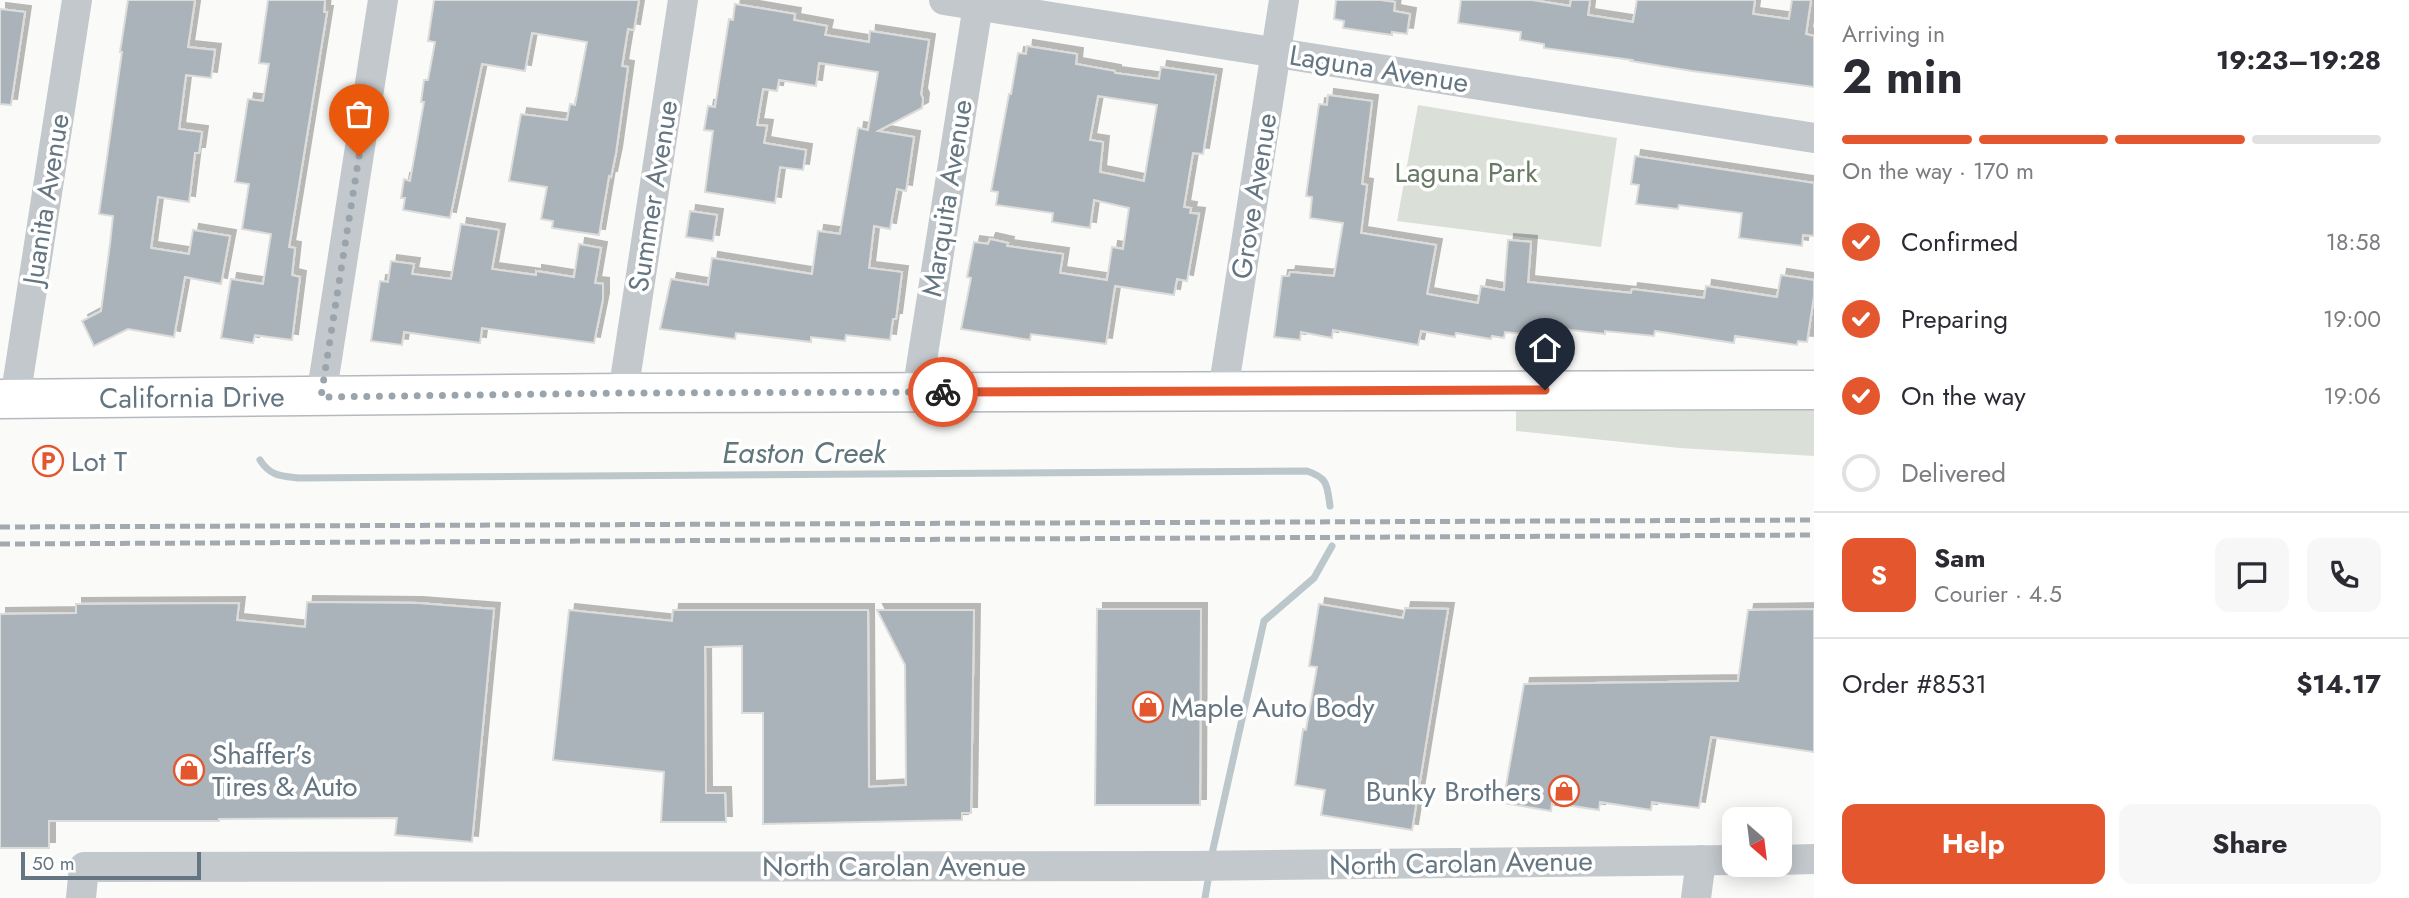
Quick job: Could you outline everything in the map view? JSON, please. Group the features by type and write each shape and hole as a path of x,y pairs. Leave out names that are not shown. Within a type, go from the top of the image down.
{"street":[{"name":"Juanita Avenue","path":"8,399 77,0"},
{"path":"321,397 383,0"},
{"name":"Summer Avenue","path":"623,393 683,0"},
{"name":"Laguna Avenue","path":"944,0 1814,138"},
{"name":"Grove Avenue","path":"1223,391 1284,0"},
{"name":"Marquita Avenue","path":"917,392 978,5"},
{"name":"California Drive","path":"8,399 623,393 1814,390"},
{"path":"1792,860 1814,859"},
{"path":"1696,898 1702,860"},
{"name":"North Carolan Avenue","path":"80,898 84,867 1190,866 1722,860"}],"green space":[{"name":"Laguna Park","path":"1418,105 1617,138 1601,247 1397,221"},
{"path":"1516,407 1814,408 1814,456 1680,448 1516,431"}],"building":[{"path":"128,0 195,0 188,47 215,50 211,78 186,75 179,129 202,132 199,153 195,153 189,202 158,197 151,248 189,254 193,230 230,236 221,284 185,277 174,337 128,329 94,346 82,321 101,311 113,216 99,214"},
{"path":"268,0 325,0 324,12 327,12 289,247 295,248 292,275 300,277 292,340 255,335 253,343 221,338 231,279 263,284 271,234 242,229 249,184 235,182 248,99 263,101 269,64 259,63"},
{"path":"434,0 639,0 634,30 628,29 622,66 628,67 616,153 611,177 609,176 599,235 552,228 553,221 541,219 547,187 509,181 521,114 567,120 570,104 575,105 587,42 532,33 525,71 482,64 450,218 403,210 405,198 401,198 404,179 410,181 424,102 421,102 424,80 428,80 435,42 428,41"},
{"path":"1336,0 1395,2 1394,11 1410,14 1407,34 1392,32 1392,35 1343,28 1344,21 1334,19"},
{"path":"1461,0 1532,0 1570,6 1571,0 1590,0 1588,15 1633,22 1637,0 1755,0 1753,14 1789,19 1792,0 1811,0 1806,34 1814,36 1814,87 1544,48 1544,44 1520,40 1521,32 1458,23"},
{"path":"735,4 795,14 794,20 827,26 825,35 869,42 870,31 929,40 921,94 922,108 878,131 914,137 906,191 897,189 890,229 874,226 869,268 902,272 896,319 893,319 890,340 846,335 845,341 811,337 811,342 736,333 735,339 660,329 671,279 708,285 712,258 812,274 818,231 840,234 858,128 868,130 878,72 819,63 816,86 779,80 777,91 763,89 757,125 767,126 764,143 806,150 803,170 780,167 775,203 705,192 713,131 704,130 708,106 715,107 729,19 733,20"},
{"path":"0,9 25,12 11,105 0,104"},
{"path":"1027,46 1077,54 1076,64 1159,79 1161,67 1216,75 1203,154 1193,153 1184,207 1191,208 1190,213 1199,214 1187,281 1177,279 1174,295 1115,286 1106,344 1031,334 1030,340 961,329 971,278 967,277 974,242 988,244 990,239 1008,243 1007,246 1063,254 1060,273 1107,280 1112,247 1123,249 1129,208 1094,200 1090,228 1052,222 1053,213 996,205 998,192 991,191 1009,94 1018,53 1026,54","holes":["1098,96 1157,105 1144,181 1100,172 1103,142 1090,140"]},
{"path":"1328,95 1372,101 1362,184 1367,185 1361,233 1436,245 1427,294 1478,303 1481,286 1504,290 1508,240 1531,242 1528,282 1631,293 1632,289 1704,298 1706,286 1777,297 1781,275 1814,280 1807,342 1798,341 1797,345 1735,336 1734,343 1655,331 1654,336 1555,328 1554,337 1505,332 1504,338 1492,336 1491,339 1456,333 1455,337 1421,331 1418,345 1333,330 1332,338 1301,332 1300,340 1274,337 1282,276 1289,276 1290,272 1334,276 1343,223 1310,218 1312,197 1306,196 1319,104 1327,105"},
{"path":"1635,156 1814,183 1814,236 1803,235 1802,246 1739,238 1742,213 1679,205 1678,209 1636,204 1639,185 1631,184"},
{"path":"690,211 717,215 713,241 686,237"},
{"path":"461,224 499,230 492,269 536,275 536,271 574,277 579,244 601,248 595,283 603,284 603,299 594,343 482,328 480,343 404,332 402,345 371,341 380,281 388,282 391,261 414,264 412,274 451,279"},
{"path":"307,602 417,603 494,609 472,842 395,835 397,818 49,821 49,848 0,848 0,614 76,613 76,604 239,603 237,620 305,627"},
{"path":"1319,604 1403,618 1405,608 1448,609 1412,830 1321,815 1325,790 1295,785 1303,729 1306,730 1317,667 1309,666"},
{"name":"Maple Auto Body","path":"1097,609 1201,609 1200,805 1095,805"},
{"path":"1814,609 1814,752 1711,737 1699,808 1652,802 1651,810 1600,802 1599,810 1552,803 1551,811 1503,803 1524,684 1738,681 1748,610"},
{"path":"569,610 672,621 673,610 868,610 869,787 906,785 905,665 877,610 974,610 971,813 962,813 962,820 763,824 763,713 742,713 742,646 705,647 706,793 725,793 726,822 661,822 664,772 553,760"}],"waterway":[{"name":"Easton Creek","path":"260,460 272,472 298,478 1307,471 1319,476 1325,483 1330,506"},
{"name":"Easton Creek","path":"1211,858 1264,621 1314,578 1332,546"},
{"name":"Easton Creek","path":"1205,898 1209,874"}],"railway":[{"path":"0,527 1814,520"},
{"path":"0,544 1814,535"}],"way so far":[{"path":"359,156 321,397 943,392"}],"place":[{"name":"Lot T","path":"48,461"},
{"name":"Maple Auto Body","path":"1148,707"},
{"name":"Shaffer’s Tires & Auto","path":"189,770"},
{"name":"Bunky Brothers","path":"1564,791"}],"route":[{"path":"943,392 1545,390"}]}
